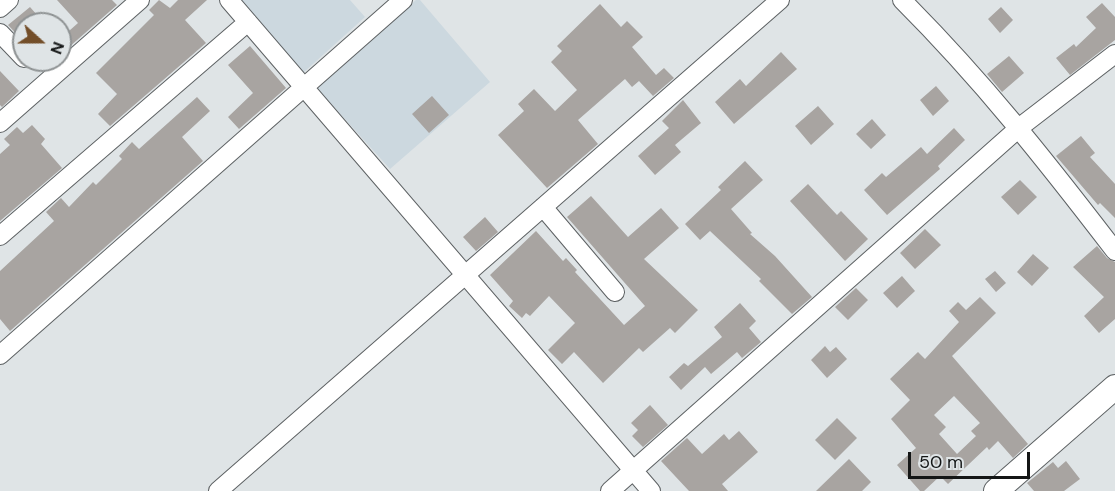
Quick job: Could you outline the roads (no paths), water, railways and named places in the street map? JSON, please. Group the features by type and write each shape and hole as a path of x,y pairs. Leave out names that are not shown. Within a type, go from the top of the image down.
{"street":[{"path":"0,8 9,0"},
{"path":"0,123 140,0"},
{"path":"229,0 651,491"},
{"path":"0,355 403,0"},
{"path":"218,491 780,0"},
{"path":"902,0 952,50 1020,127 1115,250"},
{"path":"0,236 248,22"},
{"path":"0,33 12,45"},
{"path":"610,491 1020,127 1115,54"},
{"path":"37,72 47,82"},
{"path":"543,207 615,292"},
{"path":"996,491 1115,387"}]}
